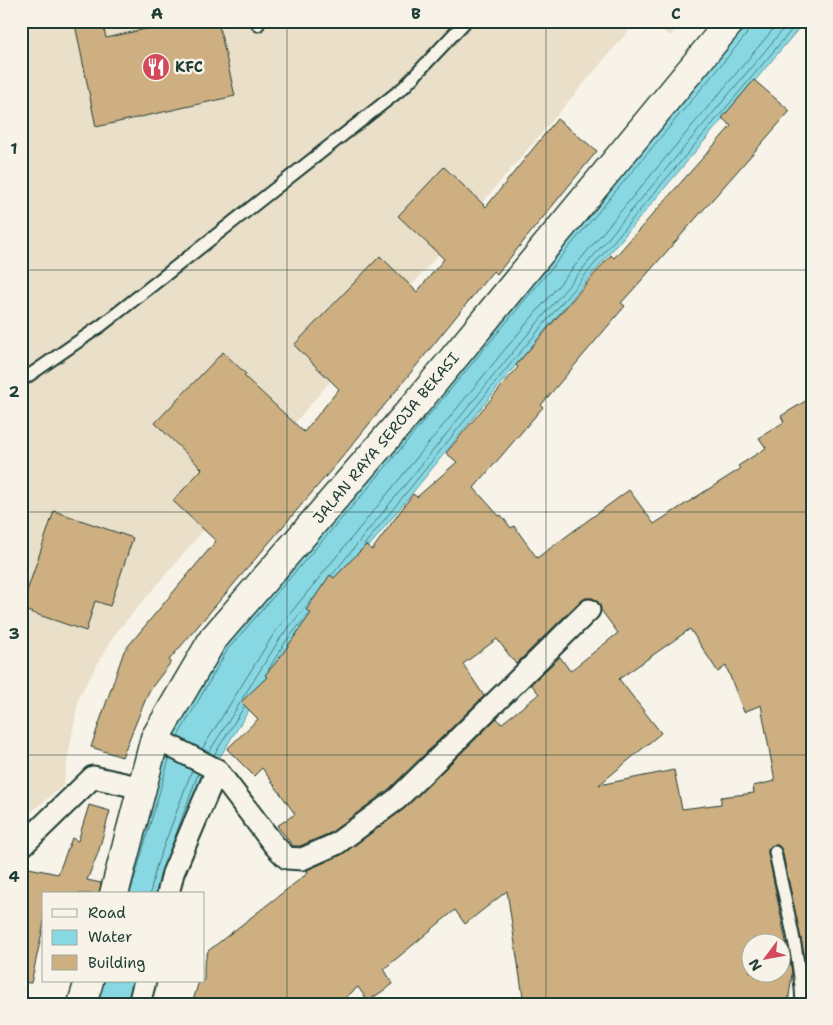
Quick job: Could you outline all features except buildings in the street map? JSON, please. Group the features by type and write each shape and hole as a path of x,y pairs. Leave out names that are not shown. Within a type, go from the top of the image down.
{"street":[{"name":"JALAN RAYA SEROJA BEKASI","path":"115,892 142,788 213,639 415,405 732,21"},
{"path":"164,742 215,769 257,824 287,858 302,859 336,844 397,799 589,610"},
{"path":"169,892 174,873 215,769"},
{"path":"21,847 93,777 142,788"},
{"path":"82,1004 89,982"},
{"path":"138,1004 144,982"}],"lane":[{"path":"21,381 102,325 404,87 466,21"},
{"path":"775,852 796,953 802,1004"}],"shaded area":[{"path":"21,21 637,21 115,634 79,696 63,786 21,820"},
{"path":"650,21 682,21 670,36"}],"water":[{"path":"732,21 805,21 516,365 290,644 213,768 169,892 112,892 155,738 213,639"},
{"path":"86,982 145,982 139,1004 80,1004"}],"place":[{"name":"KFC","path":"156,67"}]}
